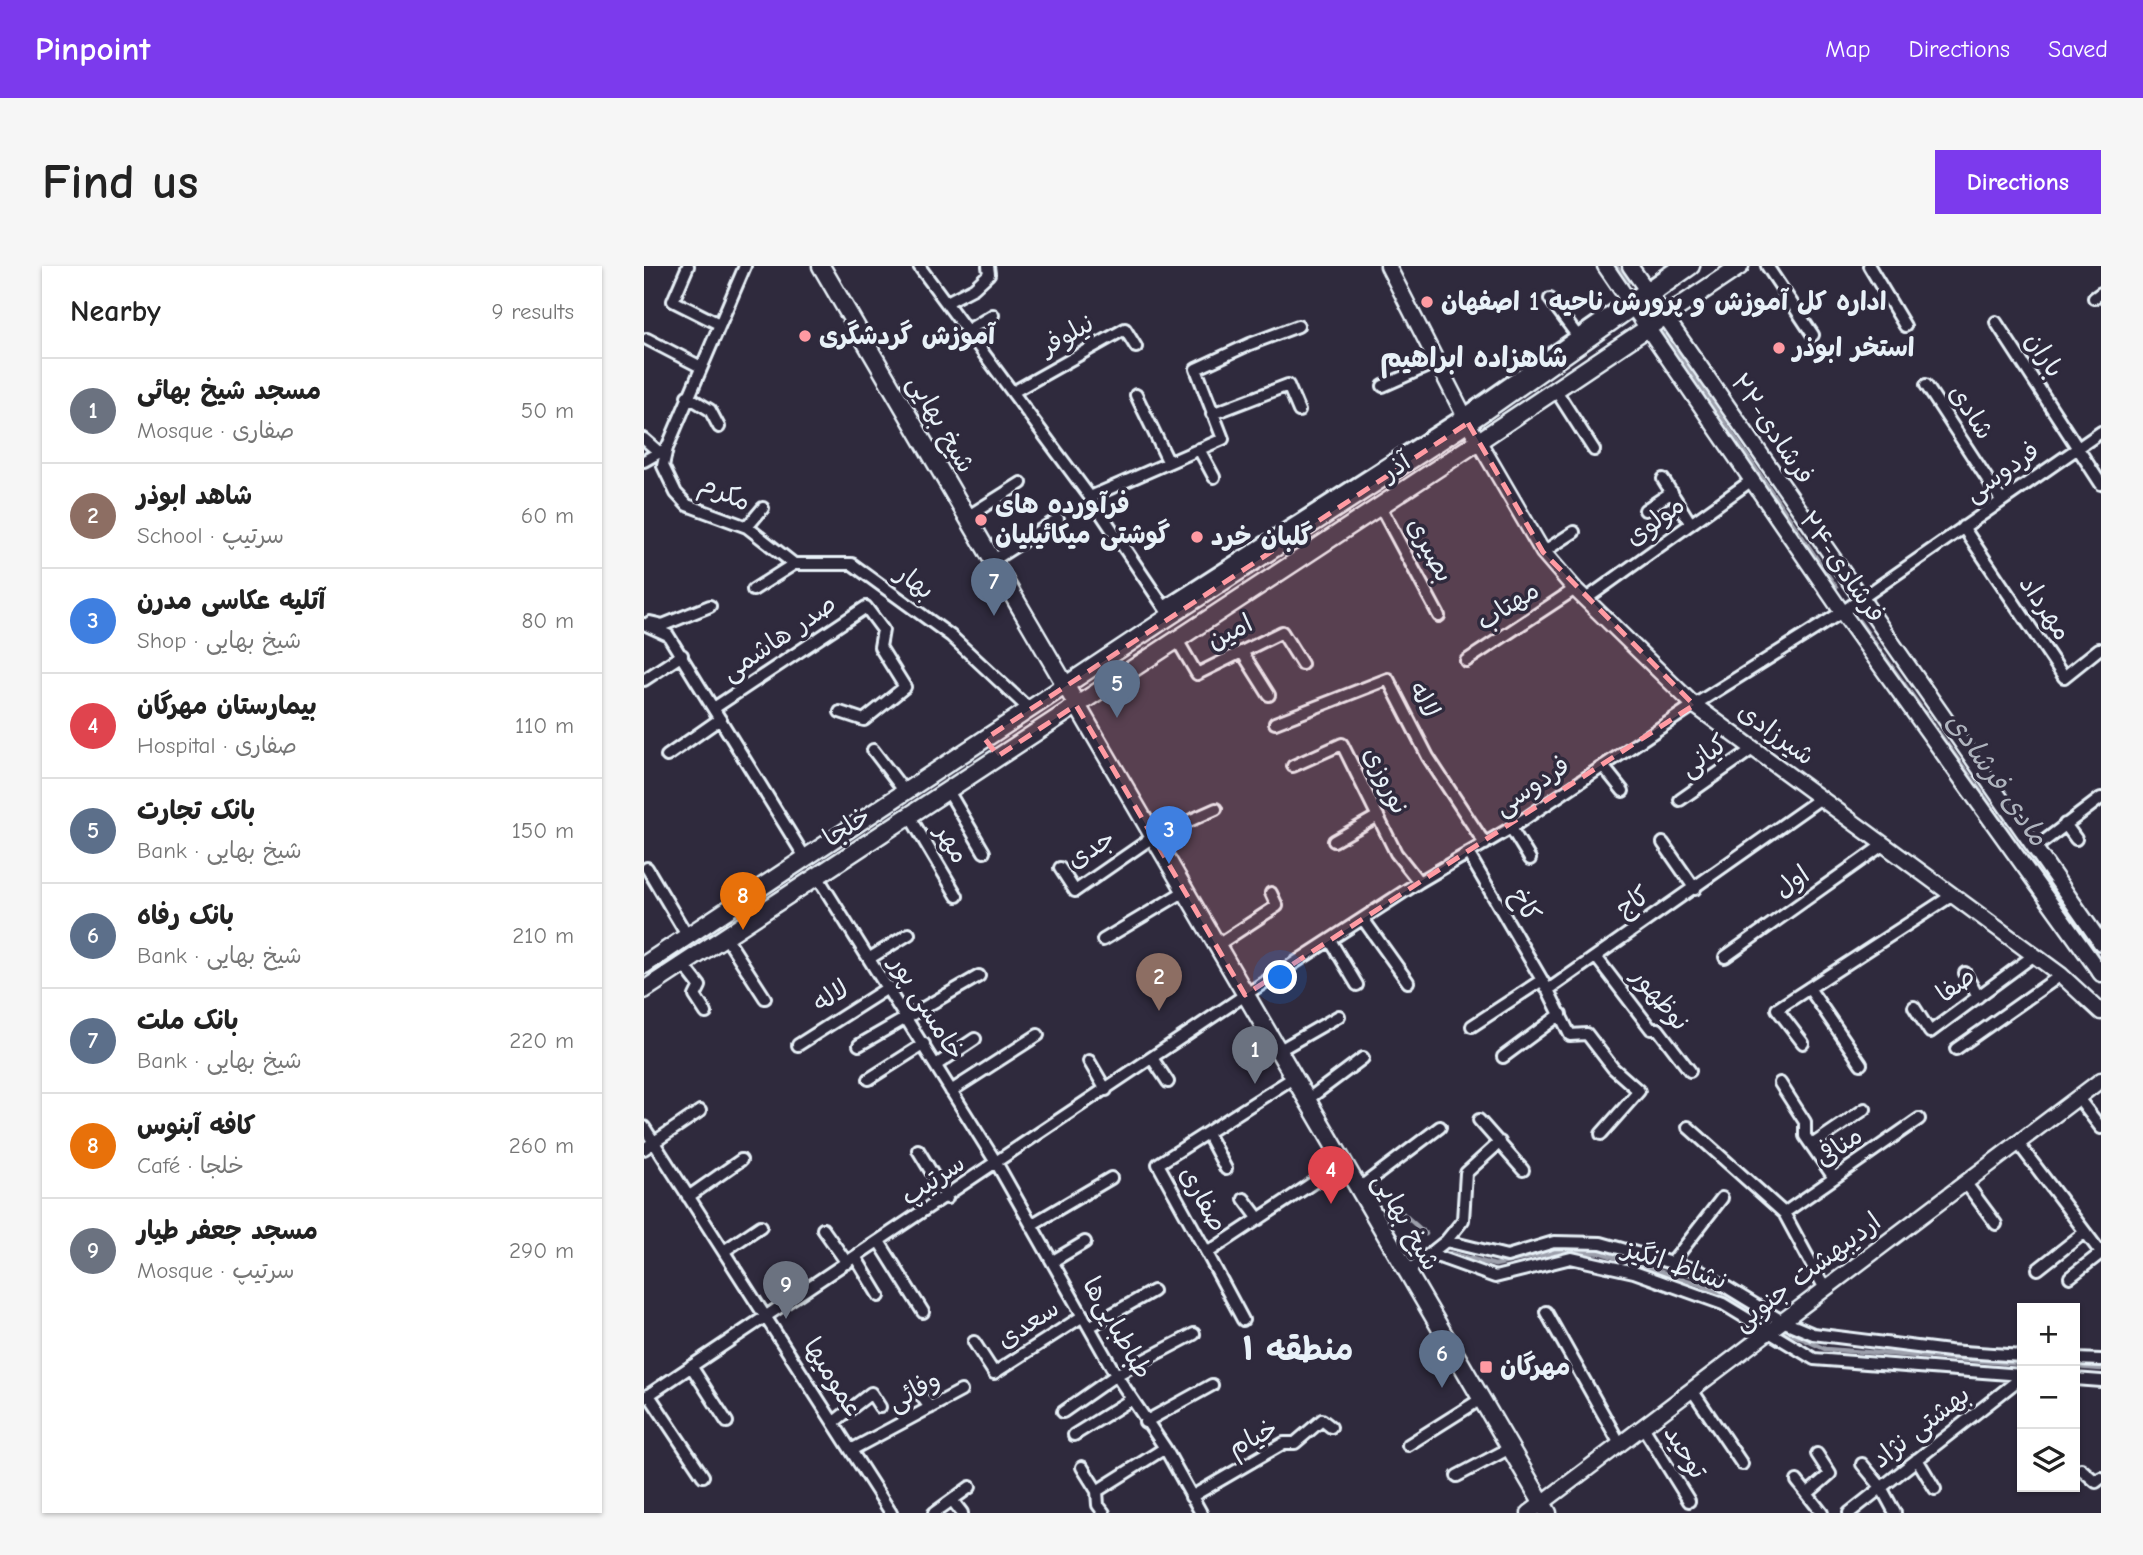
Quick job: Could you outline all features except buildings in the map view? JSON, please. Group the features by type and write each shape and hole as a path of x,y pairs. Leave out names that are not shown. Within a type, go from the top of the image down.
{"main road":[{"name":"شیخ بهایی","path":"821,266 1510,1448 1539,1510"},
{"name":"آذر","path":"1065,686 1167,612 1466,419 1647,290 1692,266"},
{"name":"آذر","path":"1076,705 1740,266"},
{"name":"خلجا","path":"644,965 1065,686"},
{"name":"خلجا","path":"644,990 1076,705"},
{"path":"985,739 998,756"},
{"path":"754,893 765,909"}],"street":[{"path":"688,266 673,301 719,324"},
{"path":"644,461 664,450 745,266"},
{"path":"919,266 1090,497 1167,612"},
{"path":"947,302 974,288 989,274 988,266"},
{"path":"1388,266 1466,419"},
{"name":"۲۴-فرشادی","path":"1605,266 1842,612 2101,974"},
{"name":"۲۲-فرشادی","path":"1630,266 2101,943"},
{"name":"آذر","path":"1647,290 1677,266"},
{"path":"1767,266 1813,335"},
{"path":"1869,266 1905,326"},
{"path":"1550,299 1576,334"},
{"name":"آذر","path":"1534,371 1576,334 1630,302"},
{"path":"968,330 993,315"},
{"name":"باران","path":"1996,322 2101,484"},
{"path":"1090,497 1223,439 1196,369 1298,326"},
{"name":"نیلوفر","path":"1013,392 1125,329 1136,347"},
{"path":"647,339 701,367"},
{"path":"1383,386 1437,362"},
{"path":"1212,414 1288,385 1299,411"},
{"name":"شادی","path":"1926,385 2001,500"},
{"path":"1555,389 1594,450"},
{"path":"1136,395 1168,461"},
{"path":"687,396 710,410 719,427"},
{"name":"شیرزادی","path":"1466,419 1544,552 1581,594 1694,705 2060,975 2101,1012"},
{"name":"فردوسی","path":"1245,995 1419,882 1511,828 1694,705 1842,612 2101,432"},
{"path":"644,439 664,450"},
{"path":"1199,449 1214,477"},
{"name":"مکرم","path":"664,450 663,466 676,492 687,505 747,527 794,564"},
{"path":"1664,479 1690,524"},
{"name":"مولوی","path":"1581,594 1690,524 1752,480"},
{"path":"967,517 1021,483"},
{"path":"1645,510 1671,492"},
{"name":"بصیری","path":"1380,506 1439,615"},
{"path":"747,527 762,508"},
{"path":"992,561 1058,519"},
{"name":"مهرداد","path":"1964,527 2064,677 2099,649"},
{"path":"1544,552 1574,532"},
{"path":"753,590 794,564"},
{"name":"بهار","path":"794,564 852,564 951,636 1029,709"},
{"name":"مهتاب","path":"1466,661 1581,594"},
{"path":"644,623 663,625 710,606"},
{"name":"صدر هاشمی","path":"717,714 866,607 883,630 880,647 905,687 864,720 840,712"},
{"path":"644,623 668,635 682,655 806,859"},
{"name":"امین","path":"1176,639 1197,674 1282,632 1301,664"},
{"path":"1242,652 1269,695"},
{"path":"644,680 682,655"},
{"name":"لاله","path":"1275,723 1388,679 1428,757 1485,844"},
{"path":"667,756 717,714"},
{"name":"نوروزی","path":"1293,766 1342,744 1396,853 1419,882"},
{"name":"کیانی","path":"1680,800 1754,748"},
{"path":"873,750 905,792"},
{"path":"1603,766 1623,791"},
{"name":"مهر","path":"947,789 984,852"},
{"name":"کاج","path":"1472,1026 1596,957 1821,798"},
{"path":"2022,860 2101,798"},
{"path":"1153,837 1216,809"},
{"name":"مهر","path":"909,815 957,896"},
{"path":"1334,841 1378,816"},
{"path":"2065,824 2076,839"},
{"path":"1511,828 1530,859"},
{"name":"جدی","path":"1060,868 1075,891 1153,837"},
{"path":"1664,843 1695,889"},
{"name":"اول","path":"1725,957 1884,844"},
{"name":"کاخ","path":"1468,853 1545,985 1570,1035 1587,1034 1608,1063 1639,1091 1601,1134"},
{"path":"646,868 688,937"},
{"name":"خامسی پور","path":"817,876 889,987 997,1164"},
{"path":"1103,940 1185,891"},
{"path":"1216,946 1277,906 1271,893"},
{"path":"1803,1043 1777,1009 1951,896"},
{"path":"1363,919 1408,982"},
{"path":"870,958 908,934"},
{"path":"725,936 765,998"},
{"path":"1330,940 1357,985"},
{"name":"صفا","path":"1914,1007 1930,1032 2033,956"},
{"name":"نوظهور","path":"1596,957 1651,1029 1658,1029 1690,1071"},
{"path":"683,964 700,986 695,996 706,1013"},
{"path":"1965,973 1978,997"},
{"path":"1956,1049 2060,975"},
{"path":"859,1045 903,1017 908,1018 979,976"},
{"name":"لاله","path":"798,1045 889,987"},
{"path":"1809,988 1861,1065"},
{"name":"سرتیپ","path":"647,1396 880,1243 1245,995"},
{"path":"1503,1057 1561,1014"},
{"path":"1278,1051 1339,1016"},
{"path":"951,1091 1038,1035"},
{"path":"936,1065 975,1039"},
{"path":"869,1079 924,1044"},
{"path":"1152,1058 1168,1082"},
{"path":"1307,1100 1363,1058"},
{"path":"1089,1061 1106,1090"},
{"name":"صفاری","path":"1293,1078 1158,1164 1207,1253 1343,1163"},
{"name":"اردیبهشت جنوبی","path":"1539,1510 1620,1444 2101,1080"},
{"path":"1780,1083 1805,1122 1805,1136 1834,1178"},
{"path":"2078,1098 2101,1128"},
{"path":"1812,1145 1865,1109"},
{"path":"649,1146 700,1111"},
{"name":"منافی","path":"1784,1213 1919,1118"},
{"path":"1479,1120 1523,1170"},
{"name":"عمومیها","path":"644,1127 649,1146 724,1251 891,1513"},
{"path":"1358,1189 1440,1127"},
{"path":"1688,1127 1784,1213 1825,1289"},
{"path":"1207,1133 1226,1169"},
{"path":"1407,1272 1447,1241 1463,1220 1466,1173 1500,1142"},
{"path":"2018,1143 2101,1253 2070,1277"},
{"path":"918,1150 947,1198"},
{"path":"688,1197 741,1160"},
{"name":"طباطبایی‌ها","path":"997,1164 1116,1375 1145,1422 1165,1448 1201,1513"},
{"path":"1031,1225 1111,1178"},
{"path":"1965,1182 1996,1224"},
{"path":"1671,1264 1722,1198"},
{"path":"1244,1199 1259,1219"},
{"path":"724,1251 761,1226"},
{"path":"823,1229 879,1296"},
{"path":"2038,1269 2085,1231"},
{"name":"نشاط انگیز","path":"1447,1241 1507,1256 1554,1242 1601,1243 1700,1272 1782,1321 1813,1334 1949,1351 2017,1356"},
{"path":"1053,1261 1085,1242"},
{"path":"880,1243 923,1312"},
{"path":"1207,1253 1243,1321"},
{"name":"نشاط انگیز","path":"1431,1254 1495,1277 1571,1258 1634,1272 1723,1304 1814,1359 2017,1376"},
{"path":"1089,1327 1153,1291"},
{"path":"1546,1312 1620,1444"},
{"name":"سعدی","path":"974,1342 994,1373 1083,1316"},
{"path":"1063,1412 1116,1375 1194,1334"},
{"path":"1948,1369 1949,1351"},
{"path":"2080,1359 2101,1360"},
{"path":"691,1366 727,1422"},
{"path":"2080,1379 2101,1381"},
{"name":"بهشتی نژاد","path":"1849,1513 2017,1380"},
{"path":"1145,1422 1212,1385"},
{"path":"916,1388 930,1408"},
{"path":"1692,1390 1742,1464"},
{"name":"وفائی","path":"851,1450 961,1391"},
{"path":"834,1422 871,1393 880,1407"},
{"path":"647,1396 703,1476"},
{"path":"1074,1435 1132,1399"},
{"path":"1408,1445 1481,1399"},
{"name":"خیام","path":"1191,1497 1284,1443 1295,1443 1322,1420 1331,1427"},
{"name":"توحید","path":"1643,1427 1689,1501"},
{"path":"1097,1491 1165,1448"},
{"path":"1457,1476 1510,1448"},
{"path":"1807,1494 1830,1474 1817,1454"},
{"path":"1917,1459 1935,1489"},
{"path":"1863,1464 1881,1487 1895,1513"},
{"path":"1082,1467 1097,1491 1098,1505 1104,1513"},
{"path":"2081,1469 2096,1482 2101,1478"},
{"path":"1797,1481 1822,1513"},
{"path":"934,1513 970,1487"},
{"path":"952,1500 962,1513"}],"highlighted area":[{"path":"1468,423 1543,552 1694,705 1245,995 1076,705 998,756 985,739"}],"waterway":[{"name":"مادی فرشادی","path":"1616,266 1628,282"},
{"name":"مادی فرشادی","path":"1663,332 1836,587"},
{"name":"مادی فرشادی","path":"1859,621 2101,960"},
{"path":"1400,1211 1426,1234"},
{"path":"1449,1253 1495,1265 1563,1250 1602,1253 1702,1285 1772,1324"},
{"path":"1781,1329 1825,1349 2017,1364"},
{"path":"2080,1367 2101,1369"}],"place":[{"name":"اداره کل آموزش و پرورش ناحیه 1 اصفهان","path":"1427,302"},
{"name":"آموزش گردشگری","path":"805,336"},
{"name":"استخر ابوذر","path":"1779,348"},
{"name":"فرآورده های گوشتی میکائیلیان","path":"981,520"},
{"name":"گلبان خرد","path":"1197,537"},
{"name":"بانک ملت","path":"994,616"},
{"name":"بانک تجارت","path":"1117,718"},
{"name":"آتلیه عکاسی مدرن","path":"1169,864"},
{"name":"کافه آبنوس","path":"743,930"},
{"name":"شاهد ابوذر","path":"1159,1011"},
{"name":"مسجد شیخ بهائی","path":"1255,1084"},
{"name":"بیمارستان مهرگان","path":"1331,1204"},
{"name":"مسجد جعفر طیار","path":"786,1319"},
{"name":"مهرگان","path":"1486,1367"},
{"name":"بانک رفاه","path":"1442,1388"}],"district":[{"name":"شاهزاده ابراهیم","path":"1474,358"},
{"name":"منطقه ۱","path":"1298,1349"}]}
